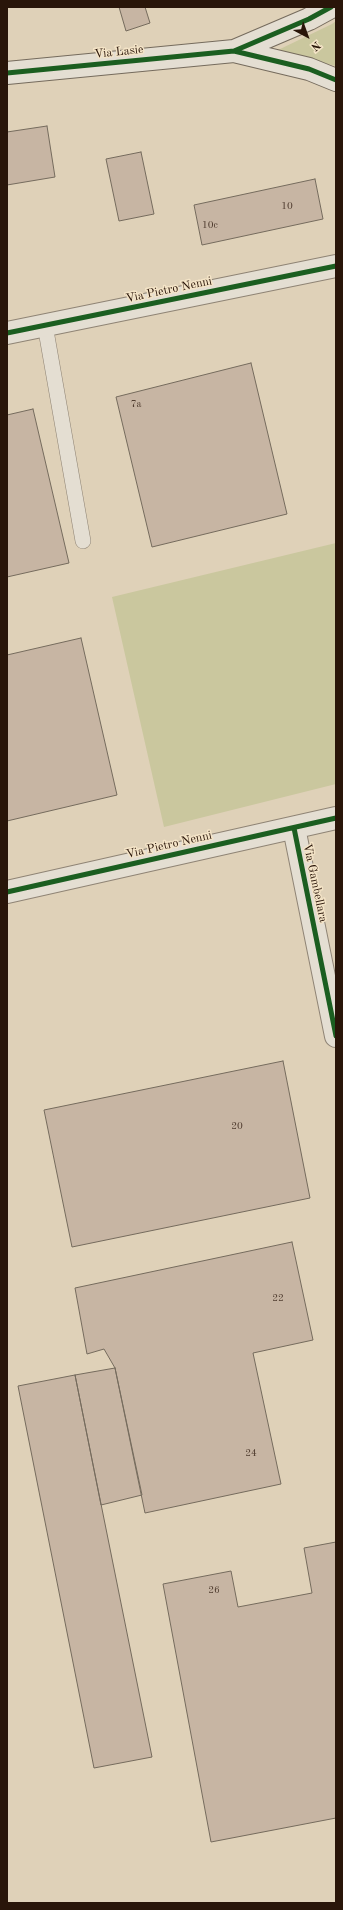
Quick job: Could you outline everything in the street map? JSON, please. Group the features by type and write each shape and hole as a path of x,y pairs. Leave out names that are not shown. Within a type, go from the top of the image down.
{"street":[{"name":"Via Lasie","path":"7,73 234,51 310,19 331,7"},
{"name":"Via Lasie","path":"234,51 309,68 336,80"},
{"name":"Via Pietro Nenni","path":"7,333 336,266"},
{"name":"Via Pietro Nenni","path":"7,892 336,818"},
{"name":"Via Gambellara","path":"294,828 336,1036"}],"lane":[{"path":"45,326 83,541"}],"shaded area":[{"path":"336,21 336,66 276,51 332,24"},
{"path":"336,543 336,784 164,827 112,597"}],"building":[{"path":"119,7 145,7 150,23 126,31"},
{"path":"47,126 55,177 7,185 7,132"},
{"path":"141,152 154,214 119,221 106,159"},
{"path":"315,179 323,219 202,245 194,205"},
{"path":"251,363 287,514 152,547 116,397"},
{"path":"33,409 69,563 7,577 7,415"},
{"path":"81,638 117,795 7,821 7,655"},
{"path":"283,1061 310,1198 72,1247 44,1110"},
{"path":"292,1242 313,1340 253,1353 281,1484 145,1513 115,1368 104,1349 87,1354 75,1288"},
{"path":"115,1368 142,1495 101,1505 75,1375"},
{"path":"75,1375 152,1757 94,1768 18,1386"},
{"path":"336,1542 336,1818 211,1842 163,1584 231,1571 238,1607 312,1593 304,1548"}],"cycle path":[{"path":"7,73 234,51 309,19 331,7"},
{"path":"234,51 309,69 336,80"},
{"path":"7,333 336,266"},
{"path":"7,892 336,818"},
{"path":"294,828 336,1036"}]}
